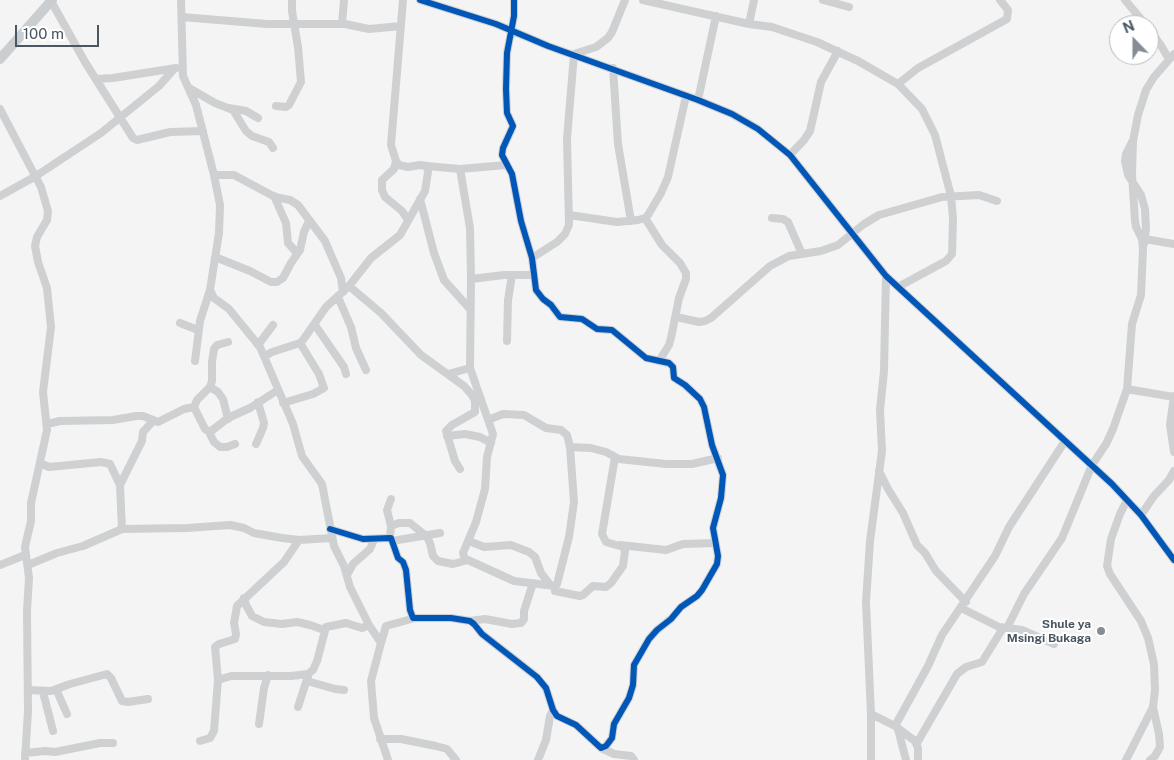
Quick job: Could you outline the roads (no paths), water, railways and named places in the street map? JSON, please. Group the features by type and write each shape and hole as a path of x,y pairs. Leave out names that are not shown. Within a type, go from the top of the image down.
{"main road":[{"path":"0,59 51,1"}],"street":[{"path":"181,0 182,17 178,68 196,105 218,192 220,217 210,290 198,330 195,361"},
{"path":"276,106 286,107 289,105 301,82 292,0"},
{"path":"342,24 344,0"},
{"path":"403,0 391,145 396,161 394,169 382,180 382,190 385,197 402,211 408,220"},
{"path":"420,0 512,30 548,46 614,68 698,100 744,120 774,141 790,155 886,276 1092,465 1141,515 1174,560"},
{"path":"451,9 452,0"},
{"path":"514,0 512,30 507,53 506,89 508,114 513,126 502,152 506,165 512,174 521,221 532,258 533,275 538,293 560,317 582,319 597,329 612,330 627,340 642,355 672,365 674,378 700,399 704,407 712,445 718,458 722,475 723,484 713,528 718,556 717,564 697,596 682,605 672,619 657,630 635,662 632,670 633,685 626,707 614,724 612,738 606,746 601,748"},
{"path":"574,54 596,47 608,38 626,0"},
{"path":"643,0 662,2 749,24 784,30 838,51 898,84 922,109 930,123 939,148 951,196 953,212 952,254 946,261 898,287"},
{"path":"823,0 849,7"},
{"path":"898,84 918,68 1007,18 1008,10 1000,0"},
{"path":"1125,0 1138,15"},
{"path":"51,1 119,119 133,138 137,140 170,132 203,131"},
{"path":"749,24 754,1"},
{"path":"698,100 716,16"},
{"path":"182,17 267,24 342,24 369,29 401,26"},
{"path":"918,760 917,743 956,674 966,667 982,662 1005,628 1024,594 1062,538 1092,465 1106,444 1113,429 1127,389 1131,332 1141,295 1143,249 1142,239 1136,227 1132,182 1134,141 1138,115 1146,90 1154,76 1172,57 1159,43"},
{"path":"790,155 810,131 822,82 838,51"},
{"path":"532,258 557,242 565,234 569,225 567,139 574,54"},
{"path":"96,79 178,68"},
{"path":"0,196 36,176 101,133 178,68"},
{"path":"614,68 618,144 631,221"},
{"path":"189,88 215,103 246,111 258,118"},
{"path":"569,215 604,221 631,221 645,218 656,203 668,177 686,96"},
{"path":"230,108 246,131 252,136 269,142 272,148"},
{"path":"0,109 15,141 36,176 46,201 48,216 34,246 47,288 52,327 43,392 47,424 31,504 31,522 25,555 28,565 28,690 25,757"},
{"path":"396,161 408,167 420,164 460,169 506,165"},
{"path":"265,356 272,352 300,344 315,325 320,313 343,291 371,258 400,235 426,187 427,166"},
{"path":"460,169 470,217 472,279 470,368 493,434 487,457 485,488 476,522 463,553 465,560"},
{"path":"214,175 234,175 274,196 295,202 325,241 342,278 343,291 356,348 366,370"},
{"path":"1132,182 1141,195 1145,209 1143,249"},
{"path":"676,317 700,322 711,318 770,266 788,256 827,250 838,245 864,224 879,215 934,198 979,195 997,201"},
{"path":"274,196 286,223 288,243 297,253"},
{"path":"420,199 434,254 444,280 470,309"},
{"path":"645,218 662,245 680,263 686,273 669,345 659,361"},
{"path":"772,218 783,219 788,222 802,254"},
{"path":"215,257 250,271 266,280 277,282 283,278 300,250 306,225 309,221"},
{"path":"1145,239 1174,244"},
{"path":"507,341 508,300 512,275"},
{"path":"472,279 533,275"},
{"path":"871,760 866,584 882,451 880,410 884,371 886,276"},
{"path":"210,290 214,298 229,309 265,356 293,424 302,456 322,484 332,538 350,587 369,625 381,643"},
{"path":"343,291 381,313 421,356 468,390 475,402 475,412 449,427 446,431 455,460 460,469"},
{"path":"180,323 198,330"},
{"path":"258,345 273,325"},
{"path":"315,325 344,367 346,374"},
{"path":"194,407 200,396 210,387 214,349 218,345 228,342"},
{"path":"283,403 313,394 324,388 300,344"},
{"path":"448,374 470,368"},
{"path":"210,387 218,392 223,399 228,419"},
{"path":"1127,389 1174,397 1170,425 1174,452"},
{"path":"209,432 278,390"},
{"path":"256,444 264,423 258,402"},
{"path":"47,424 60,421 113,420 136,416 143,416 158,422 184,409 194,407"},
{"path":"194,407 204,429 209,432 214,442 220,447 235,444"},
{"path":"488,420 503,414 524,415 546,428 565,432 570,447 574,502 558,581 553,588"},
{"path":"120,485 142,441 143,432 153,421"},
{"path":"448,436 465,434 480,437 491,443"},
{"path":"906,760 896,728 942,635 995,556 1009,527 1065,441"},
{"path":"570,447 591,448 627,460 682,465 718,458"},
{"path":"615,457 602,534 606,542 663,550 683,544 715,543"},
{"path":"40,463 49,467 110,464 120,485 122,529"},
{"path":"879,471 906,518 917,544 963,605 1005,628 1022,630 1054,644"},
{"path":"1141,515 1174,471"},
{"path":"391,499 387,510 391,526 391,539 398,558 405,566 410,610 411,615 415,618"},
{"path":"1126,760 1153,707 1155,690 1155,672 1148,638 1141,621 1110,574 1107,566 1111,538 1127,500"},
{"path":"391,526 399,523 410,523 425,535 430,543 433,556 438,561 453,564 465,560 514,581 533,583 580,596 593,586 608,586 624,566 625,551 620,545"},
{"path":"28,565 58,553 83,546 122,529 180,529 230,525 244,528 263,536 299,540 332,538"},
{"path":"330,529 363,539 374,540 440,533"},
{"path":"200,741 210,738 214,731 218,680 216,647 219,644 235,639 234,623 237,606 284,562 299,540"},
{"path":"347,575 358,558 370,549 374,540"},
{"path":"468,541 484,547 511,545 529,552 535,557 541,573 553,588"},
{"path":"0,564 25,555"},
{"path":"388,760 374,718 371,681 386,626 415,618 437,617 470,621 485,619 512,624 521,623 524,619 524,611 533,583"},
{"path":"244,598 252,616 264,622 273,624 302,623 324,630"},
{"path":"470,621 482,634 537,677 546,688 553,710 557,716 576,725 601,748 614,754 631,756 634,760"},
{"path":"298,707 307,678 317,661 324,630 329,626 346,623 362,628 369,625"},
{"path":"28,690 43,692 107,674 112,678 122,701 148,699"},
{"path":"259,724 264,688 268,675"},
{"path":"218,680 231,676 301,676 335,689 344,690"},
{"path":"56,689 67,714"},
{"path":"43,692 53,731"},
{"path":"1150,760 1155,756 1160,747 1160,734 1153,707"},
{"path":"538,760 546,740 550,716 553,710"},
{"path":"871,714 917,743"},
{"path":"380,739 401,739 447,749 456,760"},
{"path":"16,760 45,751 55,752 100,743 113,743"}],"place":[{"name":"Shule ya Msingi Bukaga","path":"1101,631"}]}
